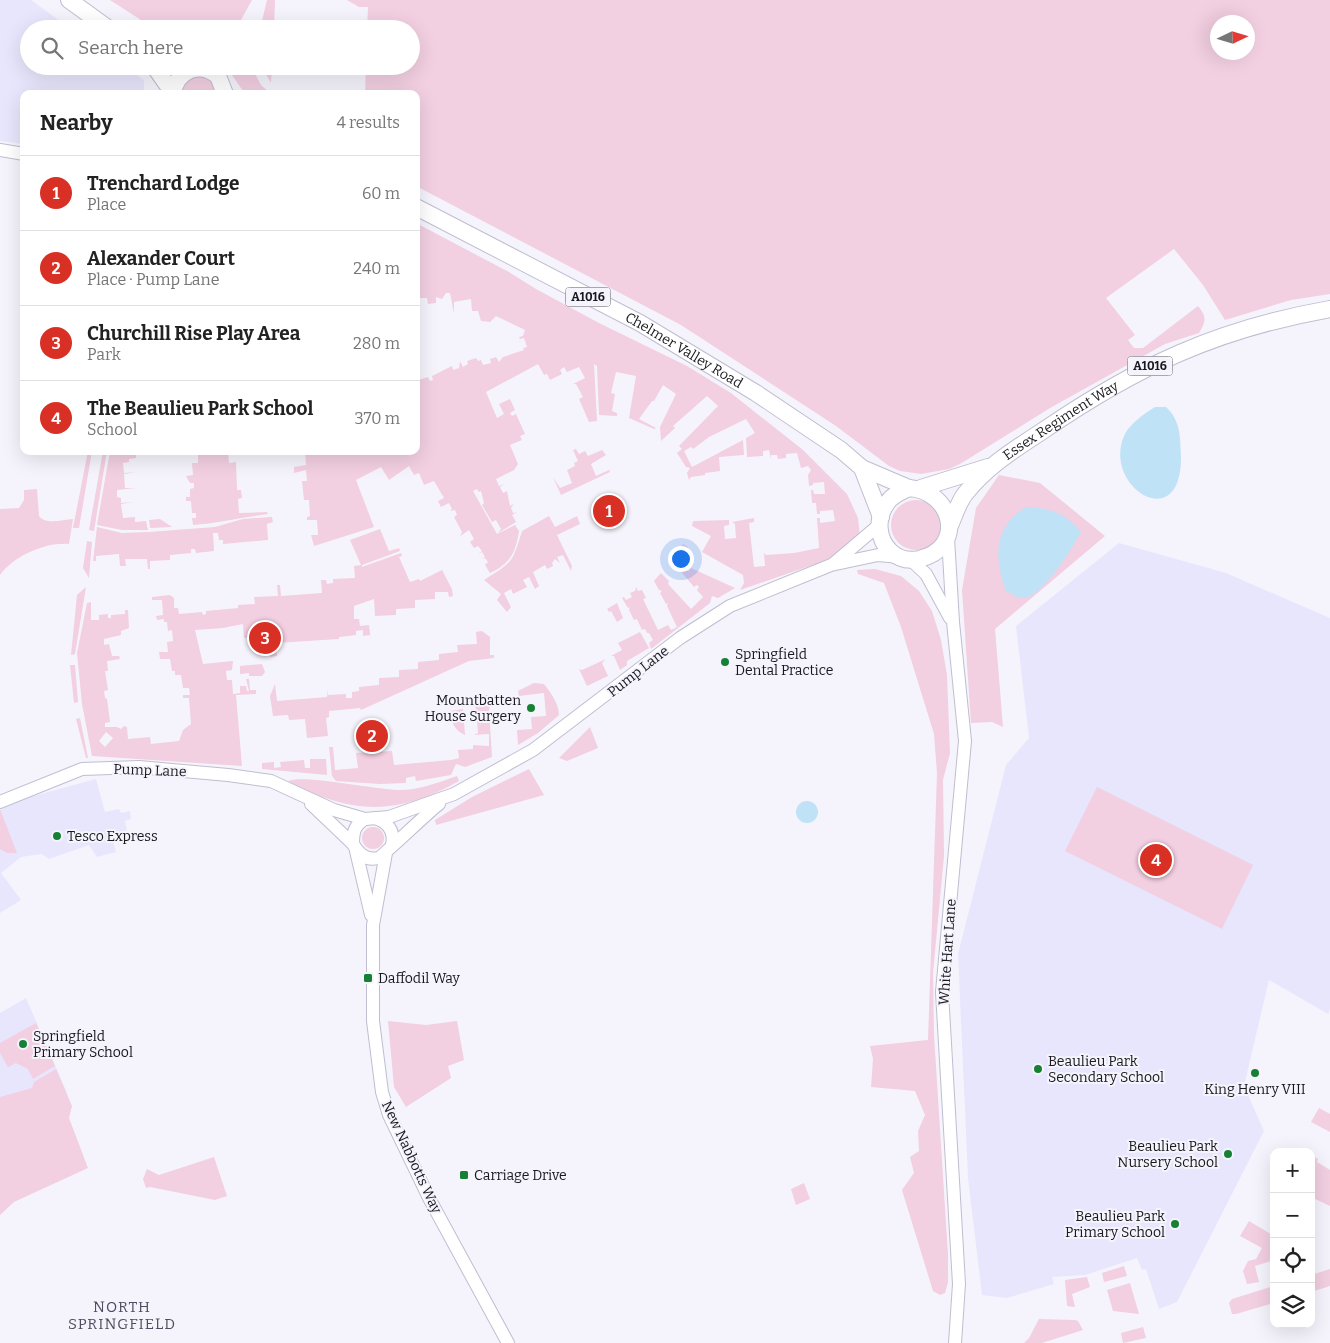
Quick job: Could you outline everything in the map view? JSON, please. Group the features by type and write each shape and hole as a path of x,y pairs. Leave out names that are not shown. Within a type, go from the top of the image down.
{"main road":[{"path":"69,0 97,20"},
{"path":"160,75 171,90"},
{"path":"174,90 179,75"},
{"path":"217,75 227,90"},
{"name":"Chelmer Valley Road","path":"420,209 640,323 756,393 841,450 862,468 915,488"},
{"name":"Essex Regiment Way","path":"948,533 964,496 989,467 1114,384 1178,353 1251,326 1330,309"},
{"name":"Essex Regiment Way","path":"915,488 989,467"},
{"name":"Chelmer Valley Road","path":"862,468 880,521"},
{"name":"A1016","path":"915,488 938,499 945,508 948,533 939,550 927,557 905,559 885,545 880,521 887,502 915,488"}],"street":[{"path":"0,150 20,153"},
{"name":"Pump Lane","path":"831,565 880,521"},
{"name":"White Hart Lane","path":"948,533 953,622 965,741 942,992 959,1284 958,1326 955,1343"},
{"name":"Pump Lane","path":"0,802 82,769 139,767 228,774 271,781 286,786 303,797 354,847 368,858 378,858 425,814 454,794 534,750 680,638 730,606 831,565 878,556 905,559"},
{"name":"White Hart Lane","path":"905,559 926,574 953,622"},
{"name":"Pump Lane","path":"370,818 396,815 454,794"},
{"name":"Pump Lane","path":"303,797 382,820 391,829 393,835 389,849"},
{"path":"354,847 352,834 356,826 370,818"},
{"name":"New Nabbotts Way","path":"354,847 373,925"},
{"name":"New Nabbotts Way","path":"389,849 373,925 373,1021 378,1069 389,1115 432,1204 508,1343"}],"shaded area":[{"path":"0,0 31,0 59,20 20,20 20,75 137,75 144,80 144,90 20,90 20,144 0,141"},
{"path":"110,0 252,0 241,20 141,20"},
{"path":"267,0 275,0 274,20 262,20"},
{"path":"347,0 1330,0 1330,294 1291,300 1225,320 1203,285 1174,249 1106,298 1135,335 1128,340 1134,348 1143,348 1198,306 1203,313 1204,319 1199,333 1165,344 1050,408 960,464 949,469 921,474 900,471 889,466 836,426 681,325 420,188 420,90 365,90 366,75 420,75 420,20 367,20 368,7 359,7"},
{"path":"200,75 212,79 217,90 183,90 193,78"},
{"path":"232,75 256,75 261,85 267,90 242,90"},
{"path":"266,75 271,75 271,83"},
{"path":"420,225 599,323 687,366 731,393 803,450 847,494 858,518 860,537 838,554 821,562 740,590 744,583 743,575 702,552 711,536 692,526 693,521 729,520 729,525 724,526 725,539 736,538 735,524 732,522 754,518 754,522 749,523 754,567 765,566 764,553 766,555 794,553 819,548 817,518 820,518 820,523 835,521 833,510 820,511 820,514 817,514 816,503 812,503 811,490 813,490 814,494 825,494 824,482 813,483 813,485 809,486 808,475 811,470 808,466 801,468 797,453 786,454 786,458 778,459 777,455 771,455 771,459 769,450 763,451 763,456 747,457 746,438 755,433 746,419 709,437 693,449 691,447 684,451 692,467 743,440 744,455 719,457 720,471 691,477 689,480 687,473 690,468 686,467 677,453 682,449 679,446 718,406 707,396 673,426 675,428 661,441 660,427 676,394 663,385 654,401 652,401 639,419 656,428 654,429 629,418 636,376 616,372 611,393 615,394 612,411 617,413 617,416 599,415 597,366 594,364 597,421 589,422 579,399 583,397 576,384 573,384 585,378 579,367 567,372 564,367 560,370 562,374 550,380 547,374 544,375 538,364 486,392 497,418 504,414 499,404 510,399 515,410 510,413 512,416 516,414 525,434 520,436 522,440 510,445 518,464 514,470 496,479 499,486 504,484 500,487 503,493 507,491 510,506 514,504 511,508 513,513 517,512 512,515 516,522 498,533 501,529 496,520 492,522 482,505 484,503 481,491 479,492 477,489 473,491 497,534 515,525 519,531 514,551 503,566 490,573 485,565 488,562 485,558 482,559 485,557 482,552 478,554 482,551 478,546 474,548 470,542 474,539 469,530 460,536 462,532 454,517 457,515 455,510 450,511 452,509 449,503 441,507 438,501 444,498 434,481 424,485 419,473 414,475 409,466 389,480 381,467 356,480 374,527 314,546 311,535 318,535 317,520 307,520 307,517 310,516 309,500 304,500 302,481 307,481 306,470 294,473 294,467 306,465 305,455 420,455 420,379 428,377 430,381 433,380 432,376 452,366 453,370 459,368 460,361 463,367 468,364 467,361 476,358 478,361 481,360 483,365 491,363 490,359 496,357 499,362 503,357 524,350 523,348 527,347 524,338 520,339 519,337 523,336 525,330 496,316 490,322 481,321 478,311 472,311 471,299 454,302 454,314 450,293 446,293 442,299 436,297 436,303 428,304 427,298 420,298"},
{"path":"1155,407 1166,407 1175,418 1179,430 1181,456 1178,480 1169,494 1158,499 1145,496 1133,486 1124,472 1120,455 1124,436 1129,427"},
{"path":"576,449 579,454 585,451 588,456 602,450 606,455 591,464 596,476 609,470 610,472 561,495 553,477 560,488 572,483 567,470 575,466 574,463 578,461 573,450"},
{"path":"87,455 91,455 79,528 73,528"},
{"path":"102,455 106,455 94,531 89,530"},
{"path":"109,455 136,455 136,458 129,459 129,462 123,463 124,473 136,472 124,474 125,488 136,488 117,490 117,497 121,498 121,503 134,502 121,504 123,518 135,517 135,522 146,521 148,530 122,530 97,525"},
{"path":"198,455 228,455 229,463 236,462 237,490 241,490 242,498 238,499 239,513 267,512 268,514 193,525 192,518 196,518 196,513 192,513 191,501 186,501 186,497 190,497 190,489 194,488 194,483 190,483 186,476 193,475 192,463 198,463"},
{"path":"999,475 1040,483 1105,536 995,629 1003,727 992,722 971,723 962,590 976,508"},
{"path":"37,489 39,516 42,519 54,521 73,519 69,544 50,545 22,556 0,575 0,509 19,508 24,500 24,490"},
{"path":"916,500 925,502 936,511 941,525 939,534 930,545 916,550 907,548 896,539 891,525 893,516 902,505"},
{"path":"1026,507 1050,510 1057,513 1069,520 1081,532 1049,580 1032,595 1022,598 1006,591 999,567 998,555 999,544 1007,524"},
{"path":"549,516 555,527 577,516 580,524 557,535 572,566 571,571 563,555 557,557 560,563 555,559 552,563 553,566 547,569 545,565 533,572 539,586 535,589 529,577 523,580 527,587 513,594 511,589 504,593 511,607 507,612 497,600 501,594 484,580 510,561 522,531"},
{"path":"272,517 273,522 267,524 268,540 223,544 223,540 219,540 218,533 213,533 214,551 196,553 195,549 191,549 191,553 170,555 170,560 150,561 150,569 148,569 147,559 125,559 126,566 120,566 119,554 96,556 96,561 93,561 97,527 122,533 149,532 215,527 243,519"},
{"path":"160,519 172,527 150,528 149,520"},
{"path":"380,529 389,551 399,548 400,551 362,565 362,567 401,553 402,556 399,557 410,582 419,579 420,581 442,570 452,589 453,596 449,597 448,592 435,592 435,599 415,600 415,608 396,609 396,615 375,616 374,599 354,606 354,619 359,619 360,626 369,625 371,642 370,635 363,636 363,630 356,631 356,635 339,637 339,639 276,643 277,656 270,657 269,651 255,652 254,638 244,638 243,624 195,630 203,664 233,661 232,670 226,671 227,680 232,680 233,694 240,693 240,686 246,686 247,691 249,691 246,679 249,679 250,690 256,690 256,694 236,695 242,766 92,756 82,704 77,653 87,603 91,602 91,620 99,620 99,615 108,614 108,618 111,618 111,615 125,614 125,610 128,610 129,628 121,631 121,635 104,639 104,645 109,644 112,656 119,656 120,659 107,661 108,671 105,671 108,690 104,691 110,722 105,723 105,727 121,729 124,726 127,727 128,739 150,737 151,744 179,741 183,730 191,724 189,698 183,698 183,695 190,695 189,688 183,688 181,675 175,675 175,671 172,671 170,659 160,659 159,652 168,652 167,642 173,641 172,630 168,631 167,622 164,622 164,619 157,620 156,616 163,615 162,600 152,600 152,597 170,595 174,598 174,608 178,608 179,614 202,612 203,615 206,614 206,611 238,608 238,605 255,604 254,597 278,596 277,585 280,585 281,596 322,593 321,580 326,580 327,584 333,583 333,579 355,578 354,566 361,565 350,540","holes":["106,732 113,738 105,747 99,741"]},
{"path":"87,541 92,542 89,578 83,568"},
{"path":"1119,543 1226,573 1330,618 1330,1009 1328,1014 1269,980 1244,1086 1264,1131 1177,1302 1159,1309 1146,1269 1142,1270 1137,1258 1085,1275 1052,1277 1054,1284 1007,1298 982,1295 968,1178 958,954 1006,765 1029,738 1016,626"},
{"path":"683,544 688,547 680,564 688,568 687,570 689,571 691,568 735,588 718,598 712,596 710,603 651,649 649,643 653,640 645,629 642,630 637,619 634,620 629,610 630,607 628,608 622,598 624,597 626,600 632,597 630,593 635,591 636,587 638,591 642,590 646,598 643,599 658,630 668,625 671,630 677,627 667,606 668,603 666,604 660,593 662,591 659,590 654,581 661,573 669,581 668,584 691,609 703,597 697,590 699,587 697,585 694,587 672,561"},
{"path":"875,569 901,576 919,591 932,611 941,640 947,675 950,753 943,780 944,856 933,973 934,1035 948,1255 948,1282 945,1293 940,1295 933,1291 902,1190 914,1173 910,1157 919,1151 918,1131 925,1115 915,1091 871,1087 873,1059 870,1046 928,1040 937,773 934,734 901,627 884,583 858,574 857,570"},
{"path":"86,587 75,654 71,655 77,595"},
{"path":"617,603 623,618 617,622 611,611 609,612 607,609"},
{"path":"482,631 490,637 490,655 494,655 494,658 469,661 361,710 360,708 329,711 329,717 326,718 328,736 307,738 305,719 289,720 288,715 273,716 270,696 275,684 277,701 327,697 328,690 328,695 346,694 346,698 352,698 352,692 359,691 359,687 379,685 379,678 399,677 399,670 418,669 418,662 439,660 439,654 458,652 457,645 477,644 476,632"},
{"path":"640,632 649,648 627,661 627,665 620,670 614,656 611,656 622,650 618,643"},
{"path":"606,659 602,663 608,676 587,686 579,669 582,670"},
{"path":"262,664 265,672 262,676 249,676 249,673 240,674 240,666"},
{"path":"70,665 75,665 78,702 74,703"},
{"path":"534,683 544,684 556,703 559,715 538,733 518,745 517,730 532,729 531,717 546,716 544,693 519,696 518,691"},
{"path":"485,695 488,695 489,704 491,704 489,709 492,757 465,767 456,764 451,775 416,781 415,776 406,778 406,783 380,784 336,781 332,776 329,747 333,747 335,770 358,768 356,753 392,751 394,765 451,760 459,758 458,750 473,749 473,745 489,746 489,734 474,735 478,733 476,708 473,706 486,705"},
{"path":"463,709 465,735 458,731 454,725 450,711"},
{"path":"80,718 88,758 86,758 76,719"},
{"path":"590,727 598,748 567,761 559,758"},
{"path":"310,759 326,759 327,775 262,769 262,763 274,762 274,768 281,767 280,762 304,760 305,768 310,768"},
{"path":"529,769 544,795 436,825 435,820 472,797"},
{"path":"457,776 459,781 415,801 374,807 332,800 288,781 309,779 407,790"},
{"path":"96,779 105,812 119,809 121,813 130,811 131,819 125,821 127,830 111,835 116,852 97,857 89,845 49,859 42,854 21,857 1,873 21,900 0,913 0,810 30,797"},
{"path":"1097,787 1253,865 1222,929 1065,851"},
{"path":"803,801 811,801 818,808 818,816 811,823 803,823 796,816 796,808"},
{"path":"0,809 17,853 7,853 0,849"},
{"path":"373,827 383,834 384,838 377,848 373,849 363,842 362,838 369,828"},
{"name":"Springfield Primary School","path":"26,998 67,1093 0,1115 0,1013"},
{"path":"388,1021 426,1025 457,1021 464,1060 448,1066 451,1078 406,1107 394,1087"},
{"path":"36,1023 55,1066 33,1079 28,1069 16,1063 8,1067 0,1053 0,1043"},
{"path":"56,1069 72,1106 69,1118 88,1168 14,1202 0,1215 0,1097 32,1088 34,1082"},
{"path":"1319,1108 1330,1114 1330,1132 1311,1122"},
{"path":"214,1157 227,1196 215,1200 150,1187 146,1188 143,1179 147,1169 159,1175"},
{"path":"1315,1157 1318,1159 1317,1162 1330,1170 1330,1206 1315,1199"},
{"path":"804,1183 810,1199 796,1205 791,1189"},
{"path":"1249,1221 1270,1234 1270,1261 1255,1266 1259,1282 1247,1284 1243,1271 1248,1261 1256,1259 1262,1248 1240,1236"},
{"path":"1124,1266 1127,1276 1104,1282 1102,1273"},
{"path":"1330,1269 1330,1286 1315,1291 1315,1274"},
{"path":"1087,1277 1090,1287 1072,1294 1075,1307 1067,1306 1065,1280"},
{"path":"1130,1283 1139,1314 1113,1311 1107,1290"},
{"path":"1270,1287 1270,1304 1232,1314 1229,1303 1232,1299"},
{"path":"1039,1319 1075,1320 1078,1321 1083,1330 1042,1343 1024,1343 1029,1338"},
{"path":"1143,1327 1146,1338 1123,1343 1121,1333"}],"place":[{"name":"Trenchard Lodge","path":"609,511"},
{"name":"Churchill Rise Play Area","path":"265,638"},
{"name":"Springfield Dental Practice","path":"725,662"},
{"name":"Mountbatten House Surgery","path":"531,708"},
{"name":"Alexander Court","path":"372,736"},
{"name":"Tesco Express","path":"57,836"},
{"name":"The Beaulieu Park School","path":"1156,860"},
{"name":"Daffodil Way","path":"368,978"},
{"name":"Springfield Primary School","path":"23,1044"},
{"name":"Beaulieu Park Secondary School","path":"1038,1069"},
{"name":"King Henry VIII","path":"1255,1073"},
{"name":"Beaulieu Park Nursery School","path":"1228,1154"},
{"name":"Carriage Drive","path":"464,1175"},
{"name":"Beaulieu Park Primary School","path":"1175,1224"}],"district":[{"name":"NORTH SPRINGFIELD","path":"122,1316"}]}
